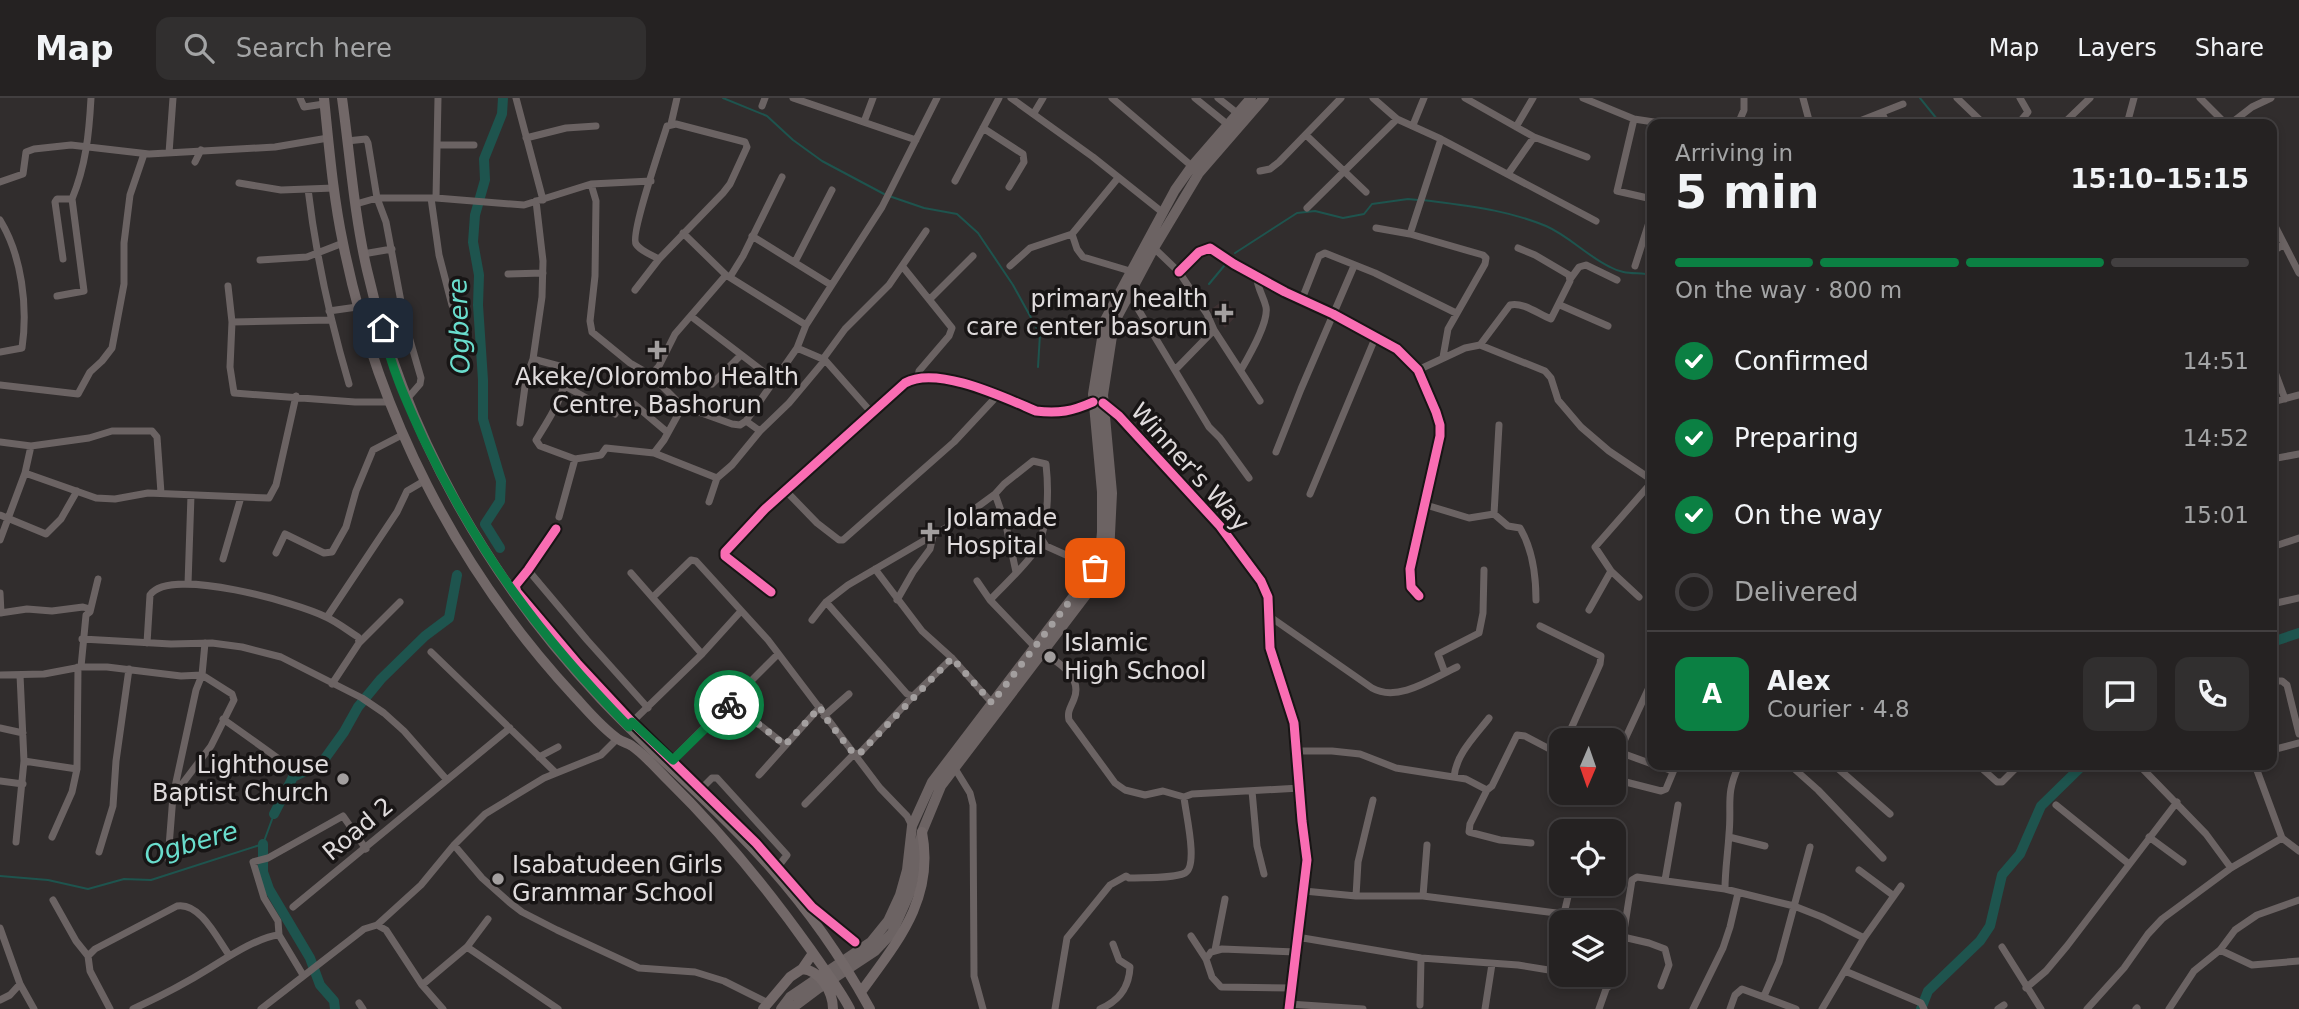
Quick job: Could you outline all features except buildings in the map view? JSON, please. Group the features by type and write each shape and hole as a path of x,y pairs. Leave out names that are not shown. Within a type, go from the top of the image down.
{"highway":[{"path":"342,98 363,254 385,339 406,399 452,496 497,572 551,643 769,866 806,910 870,1009"},
{"path":"324,101 334,188 357,307 388,402 424,481 457,540 505,612 559,678 617,738 632,746 670,781 762,885 848,1005 834,1009 829,990 814,971 802,969"},
{"path":"861,992 912,917 923,877 926,853 917,829"},
{"path":"765,1006 790,977 802,969 813,953"}],"main road":[{"path":"781,1009 790,997 866,957 892,933 901,918 911,890 917,829 941,786 1039,650 1108,563 1111,533 1110,455 1093,383 1105,320 1162,212 1227,124 1251,98"},
{"path":"1084,592 1100,553 1102,492 1098,403 1114,323 1195,169 1264,98"},
{"path":"791,1009 817,984 871,942 894,911 917,829 939,771 992,703 1039,650"}],"street":[{"path":"57,296 83,291 72,199 83,171 88,148 91,98"},
{"path":"169,153 173,98"},
{"path":"300,98 304,107 324,101"},
{"path":"438,98 434,198 439,255 452,305"},
{"path":"516,98 539,201 543,273 533,359 526,379 520,423"},
{"path":"659,259 637,246 634,240 677,98"},
{"path":"793,98 818,102 916,140"},
{"path":"864,122 873,98"},
{"path":"591,184 596,201 595,276 590,327 596,337 651,375 684,403 740,425 746,421 797,348 806,326 882,206 937,98"},
{"path":"955,181 999,98"},
{"path":"1011,98 1162,212"},
{"path":"1034,113 1043,98"},
{"path":"1112,98 1195,169"},
{"path":"1122,106 1127,98"},
{"path":"1195,98 1227,124"},
{"path":"1219,98 1237,113"},
{"path":"1260,171 1270,169 1342,98"},
{"path":"1373,98 1397,119 1441,139 1596,221"},
{"path":"1413,125 1424,98"},
{"path":"1465,98 1534,138 1587,157"},
{"path":"1516,127 1533,98"},
{"path":"1740,119 1744,110 1744,98"},
{"path":"1802,98 1808,119"},
{"path":"1957,98 1979,119"},
{"path":"2020,98 2028,112 2022,119"},
{"path":"2068,119 2090,98"},
{"path":"2128,119 2134,98"},
{"path":"2200,98 2223,119"},
{"path":"2235,119 2271,98"},
{"path":"1588,99 1634,119 1647,121"},
{"path":"1866,119 1903,104"},
{"path":"1882,113 1885,119"},
{"path":"1307,208 1397,119"},
{"path":"1634,119 1618,191 1647,198"},
{"path":"635,290 682,233 730,184 747,145 746,142 671,124"},
{"path":"526,138 566,128 596,126"},
{"path":"983,128 1023,154 1024,162 1009,187"},
{"path":"1306,135 1366,192"},
{"path":"0,182 23,174 25,157 29,150 71,145 144,154 169,153 287,146 328,138"},
{"path":"1508,174 1534,138"},
{"path":"347,141 366,139 377,198 386,222 405,323 422,381 406,399"},
{"path":"1410,234 1441,139"},
{"path":"437,145 474,145"},
{"path":"195,162 201,150"},
{"path":"0,385 78,394 90,372 109,354 124,284 124,243 130,195 144,154"},
{"path":"651,375 659,366 675,334 728,276 782,177"},
{"path":"1010,266 1030,248 1072,234 1118,178"},
{"path":"356,204 377,198 434,198 524,205 591,184 651,181"},
{"path":"239,183 281,190 334,188"},
{"path":"308,189 316,254 349,384"},
{"path":"795,262 832,190"},
{"path":"62,258 55,202 57,199 72,199"},
{"path":"0,219 8,233 20,276 23,307 22,348 0,352"},
{"path":"1376,228 1410,234 1486,258 1448,329 1443,357"},
{"path":"1635,265 1647,228"},
{"path":"2277,230 2299,272"},
{"path":"709,502 717,478 733,465 760,431 789,403 845,329 889,285 904,267 926,231"},
{"path":"682,233 728,276 806,326"},
{"path":"1072,234 1083,257 1130,271"},
{"path":"752,236 831,285"},
{"path":"260,260 316,254 343,243"},
{"path":"2277,248 2284,244"},
{"path":"1154,247 1179,272 1260,401"},
{"path":"1179,272 1207,247 1376,336 1397,349 1418,370 1440,425 1437,453 1410,569 1411,587 1419,596"},
{"path":"1518,248 1535,255 1571,278"},
{"path":"363,254 392,249"},
{"path":"1302,299 1322,254 1375,273 1456,313"},
{"path":"930,299 973,256"},
{"path":"1480,345 1510,305 1521,305 1551,319 1579,267 1586,265 1617,280"},
{"path":"1276,452 1354,266"},
{"path":"904,267 952,330 919,371 918,377"},
{"path":"508,274 543,273"},
{"path":"1241,370 1265,318 1266,308 1258,289 1256,275"},
{"path":"228,286 232,322 230,367 233,393 388,402"},
{"path":"1129,294 1209,427 1249,478"},
{"path":"1560,305 1608,327"},
{"path":"329,311 357,307"},
{"path":"692,317 773,379"},
{"path":"232,322 331,320"},
{"path":"1175,369 1214,330"},
{"path":"1310,494 1376,336"},
{"path":"1418,370 1465,348 1480,345 1549,373 1558,400 1581,426 1609,451 1647,478"},
{"path":"797,348 824,360 871,412"},
{"path":"712,384 741,355"},
{"path":"533,359 566,369 565,386 536,440 540,446 575,459 601,455 606,448 654,453 717,478"},
{"path":"771,592 724,554 748,526 905,383 918,377 949,379 1045,413 1067,413 1098,403"},
{"path":"2277,377 2285,399"},
{"path":"565,386 615,414"},
{"path":"786,491 817,523 839,540 843,540 954,442 997,396"},
{"path":"2277,401 2299,396"},
{"path":"25,473 104,498 161,493 269,498 296,397"},
{"path":"654,453 684,403"},
{"name":"Winner's Way","path":"1098,403 1133,430 1220,526 1261,581 1268,597 1270,648 1292,715 1307,860 1289,1007"},
{"path":"634,404 667,432"},
{"path":"746,421 760,431"},
{"path":"1494,514 1499,425"},
{"path":"0,442 31,446 89,438 112,431 152,431 158,437 161,493"},
{"path":"276,553 285,534 324,553 331,552 345,527 373,450 402,435"},
{"path":"0,540 4,516 25,473 31,446"},
{"path":"2277,458 2299,454"},
{"path":"559,517 575,459"},
{"path":"812,620 826,602 995,494 1033,461 1046,464 1046,497 1041,538 1031,557 990,600"},
{"path":"327,617 397,512 407,491 424,481"},
{"path":"1639,597 1611,571 1595,547 1647,487"},
{"path":"4,516 46,534 61,519 77,491"},
{"path":"995,494 1006,525 1016,572"},
{"path":"188,584 191,495"},
{"path":"223,559 241,497"},
{"path":"1426,505 1469,517 1494,514 1508,526 1520,528 1535,574 1536,600"},
{"path":"556,529 514,586 517,592 630,725 673,760 756,843 812,907 855,942"},
{"path":"897,600 930,549 933,536"},
{"path":"1041,538 1046,546 1095,568"},
{"path":"2277,545 2299,538"},
{"path":"653,597 693,559 768,640 880,788 917,829"},
{"path":"874,569 922,631 952,658 992,703"},
{"path":"528,570 648,708"},
{"path":"1445,673 1438,654 1479,633 1483,616 1484,570"},
{"path":"1589,610 1611,571"},
{"path":"631,573 702,654"},
{"path":"52,837 71,794 77,769 82,639 86,615 90,612 98,579"},
{"path":"977,581 990,600 1039,650 1075,678 1077,686 1068,712 1069,720 1115,783 1133,794 1145,795 1163,791 1184,797 1192,794 1300,788"},
{"path":"147,643 152,591 188,584 265,595 327,617 358,637 359,643"},
{"path":"0,593 1,613 27,609 90,609"},
{"path":"2277,603 2299,598"},
{"path":"332,684 359,643 400,602"},
{"path":"826,602 907,694 913,696"},
{"path":"630,725 741,611"},
{"path":"1269,616 1384,694 1402,692 1457,667"},
{"path":"1540,626 1601,656 1600,664 1571,728"},
{"path":"82,639 242,646 281,657 366,701 404,731 447,780"},
{"path":"168,859 173,796 196,690 202,676 205,643"},
{"path":"431,652 556,773"},
{"path":"673,760 778,654"},
{"path":"805,804 854,754 860,753 952,658"},
{"path":"0,675 58,672 79,667 129,669 202,676 234,696 211,746 173,796"},
{"path":"99,852 113,806 116,761 129,669"},
{"path":"16,842 24,761 20,675"},
{"path":"2277,681 2287,685 2299,734"},
{"path":"1647,692 1619,752 1647,762"},
{"path":"824,716 849,694"},
{"path":"732,703 785,745"},
{"path":"759,775 820,707"},
{"path":"223,719 286,764"},
{"path":"1454,777 1463,752 1489,719"},
{"path":"0,727 23,733"},
{"name":"Road 2","path":"293,907 510,727"},
{"path":"1531,843 1500,840 1469,832 1470,824 1517,735 1549,748"},
{"path":"261,1009 364,929 377,925 421,885 454,845 494,808 556,773 601,755 617,738"},
{"path":"2277,750 2299,743"},
{"path":"539,757 558,747"},
{"path":"1296,751 1360,754 1396,768 1473,781 1487,790"},
{"path":"24,761 77,769"},
{"path":"954,767 970,793 973,805 974,976 983,1009"},
{"path":"1626,783 1661,791 1666,789 1674,770"},
{"path":"1725,889 1731,815 1728,797 1737,770"},
{"path":"1796,770 1883,858"},
{"path":"1840,770 1889,814"},
{"path":"1984,770 1997,782 2002,782 2014,770"},
{"path":"2144,770 2206,834 2231,868"},
{"path":"2257,770 2282,838 2299,851"},
{"path":"701,789 712,778 717,778 787,855 777,868"},
{"path":"0,781 23,783"},
{"path":"1252,791 1257,846 1264,874"},
{"path":"1055,1009 1068,938 1110,885 1126,876 1159,876 1185,873 1189,870 1192,856 1184,797"},
{"path":"1356,896 1358,862 1373,800"},
{"path":"2026,988 2046,971 2067,946 2177,802"},
{"path":"1665,880 1678,805"},
{"path":"2056,805 2129,864"},
{"path":"305,973 279,935 278,922 264,898 253,862 265,859 343,816 366,849"},
{"path":"1729,837 1765,846"},
{"path":"2149,837 2183,862"},
{"path":"2087,1009 2124,968 2154,927 2231,868 2282,838"},
{"path":"454,845 482,878 522,912 639,968 695,972 724,981 765,1006"},
{"path":"1423,896 1427,845"},
{"path":"1764,996 1776,973 1810,847"},
{"path":"1859,870 1894,895"},
{"path":"1626,918 1632,880 1641,876 1725,889 1794,906 1864,938"},
{"path":"1822,1009 1864,938 1901,886"},
{"path":"1304,891 1356,896 1423,896 1549,916"},
{"path":"1693,1009 1723,948 1738,893"},
{"path":"1215,950 1225,899"},
{"path":"53,900 76,941 88,956 90,971 110,1009"},
{"path":"2169,1009 2194,971 2220,950 2235,930 2251,918 2299,900"},
{"path":"88,956 94,949 183,905 197,911 229,955"},
{"path":"422,985 467,947 488,919"},
{"path":"377,925 386,930 422,985 443,1009"},
{"path":"0,928 20,984 34,1009"},
{"path":"133,1009 212,967 229,955 279,935"},
{"path":"1191,936 1206,959 1212,977 1221,987 1292,988"},
{"path":"1297,937 1421,958 1549,970"},
{"path":"1626,938 1665,949 1669,965 1661,986"},
{"path":"1100,1009 1111,1005 1129,983 1130,967 1119,960 1112,944"},
{"path":"467,947 558,1009"},
{"path":"2002,947 2041,1009"},
{"path":"1206,959 1215,950 1222,948 1296,952"},
{"path":"2220,950 2252,965 2299,961"},
{"path":"1420,1005 1421,958"},
{"path":"1485,1009 1492,964"},
{"path":"1844,971 1923,1007"},
{"path":"0,1000 10,995 20,984"},
{"path":"1599,1009 1608,987"},
{"path":"1730,1009 1735,995 1742,989 1796,1009"},
{"path":"1289,1007 1363,1009"}],"shaded area":[{"name":"primary health care center basorun","path":"1225,299 1237,315 1225,328 1210,310"}],"waterway":[{"name":"Ogbere","path":"500,548 485,524 500,501 501,481 483,419 479,275 473,242 475,215 485,180 484,159 502,114 503,98"},
{"path":"723,98 767,116 793,140 822,161 884,194"},
{"path":"1920,98 1937,119"},
{"path":"889,196 924,208 957,214 978,233 1013,285 1040,334 1038,367"},
{"path":"1235,253 1297,213 1315,211 1343,218 1364,214 1372,204 1418,200"},
{"path":"1423,200 1485,209 1531,220 1554,230 1615,270 1647,274"},
{"path":"1209,284 1224,266"},
{"name":"Ogbere","path":"274,814 293,777 321,764 358,707 381,679 425,636 449,618 457,575"},
{"path":"2277,640 2299,633"},
{"path":"1921,1009 1928,991 1980,941 1990,926 2002,875 2020,854 2041,806 2078,770"},
{"name":"Ogbere","path":"0,876 48,880 88,889 124,879 151,880 263,844 274,814"},
{"path":"263,844 263,872 269,889 310,958 320,985 334,1001 335,1009"}],"cycle path":[{"path":"1179,272 1199,252 1210,248 1285,292 1333,314 1397,349 1418,370 1440,425 1440,436 1410,569 1411,587 1419,596"},
{"path":"771,592 725,556 725,552 765,509 905,383 935,378 952,381 971,385 1044,412 1065,411 1093,402"},
{"path":"1103,403 1119,416 1220,526 1261,581 1268,597 1270,648 1294,723 1307,860 1289,1009"},
{"path":"556,529 515,586 517,592 577,663 632,722 756,843 812,907 855,942"}],"way so far":[{"path":"729,705 732,703 785,745 820,707 854,754 860,753 952,658 992,703 1095,568"}],"place":[{"name":"primary health care center basorun","path":"1224,313"},
{"name":"Akeke/Olorombo Health Centre, Bashorun","path":"657,350"},
{"name":"Jolamade Hospital","path":"930,532"},
{"name":"Islamic High School","path":"1050,657"},
{"name":"Lighthouse Baptist Church","path":"343,779"},
{"name":"Isabatudeen Girls Grammar School","path":"498,879"}],"route":[{"path":"383,328 410,409 472,532 497,572 551,643 600,698 629,727 632,722 673,760 729,705"}]}
